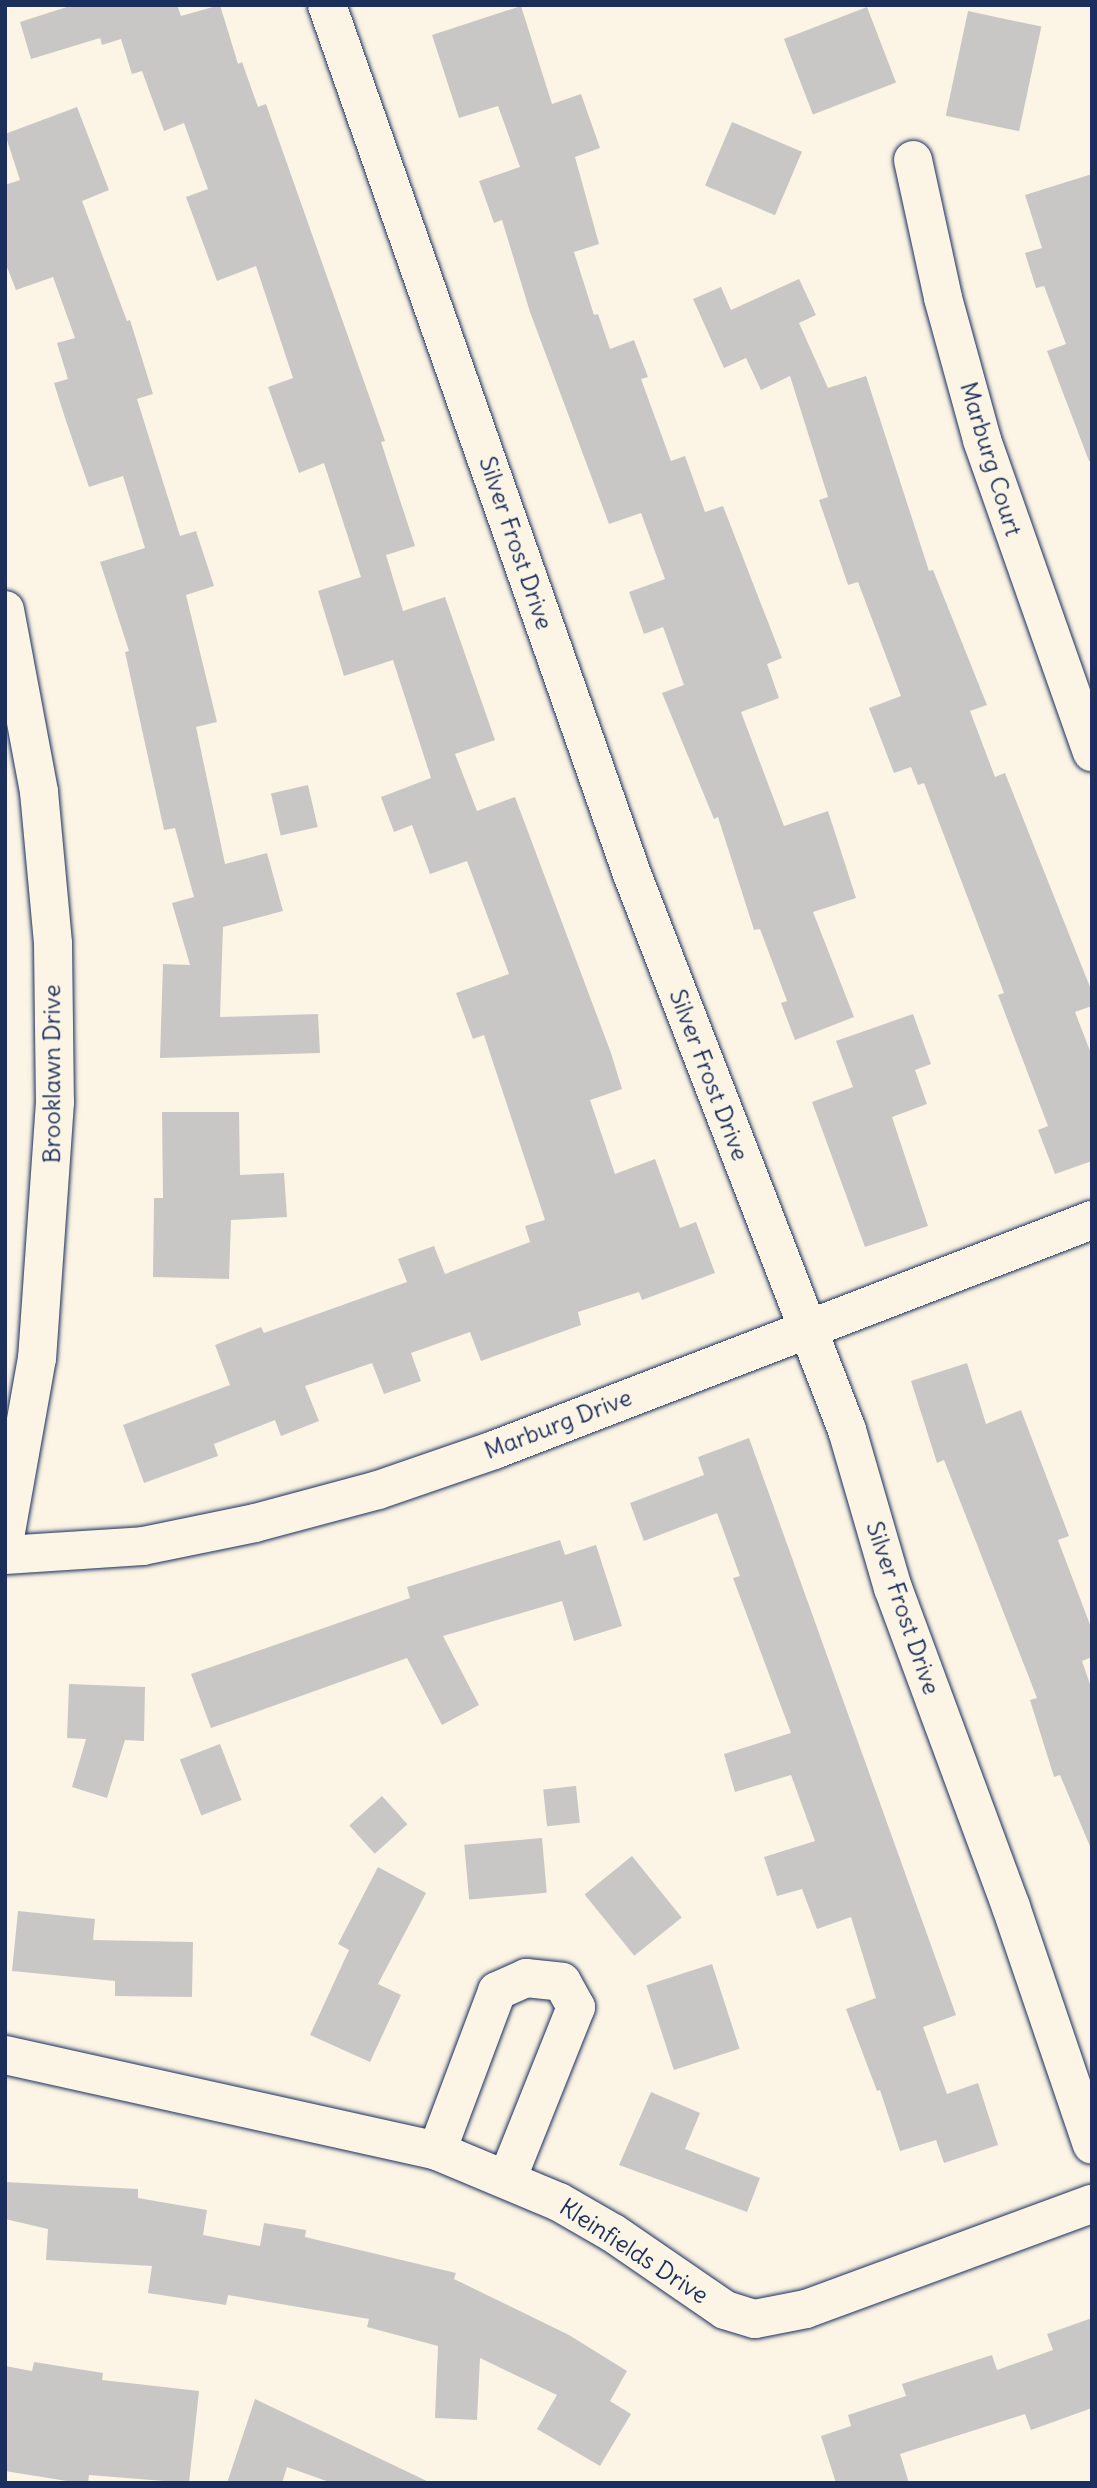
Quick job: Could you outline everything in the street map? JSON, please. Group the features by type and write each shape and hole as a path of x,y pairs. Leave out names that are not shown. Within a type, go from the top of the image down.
{"street":[{"name":"Silver Frost Drive","path":"327,5 632,874 847,1430 893,1588 1011,1907 1092,2145"},
{"name":"Marburg Court","path":"913,160 943,298 982,440 1092,752"},
{"name":"Brooklawn Drive","path":"5,610 39,792 53,944 55,1102 37,1357 5,1538"},
{"name":"Marburg Drive","path":"5,1555 143,1546 255,1523 378,1490 494,1450 806,1326 1092,1220"},
{"path":"437,2151 497,1991 526,1978 562,1982 576,2007 508,2177"},
{"name":"Kleinfields Drive","path":"5,2055 437,2151 508,2177 613,2233 725,2311 755,2319 806,2309 1092,2204"}],"building":[{"path":"73,5 177,5 181,16 220,5 238,64 242,62 258,107 266,104 385,441 381,442 415,546 386,555 403,611 445,597 495,740 455,754 477,811 515,797 611,1053 622,1089 590,1100 615,1174 655,1159 680,1228 696,1222 715,1273 642,1300 639,1292 578,1312 581,1325 481,1361 470,1332 411,1353 421,1381 384,1394 372,1363 305,1386 319,1421 281,1436 275,1420 214,1444 218,1456 144,1483 123,1425 230,1385 215,1345 261,1327 264,1333 407,1282 398,1259 434,1246 445,1274 530,1242 525,1226 545,1220 484,1035 473,1039 456,993 509,974 467,861 430,874 412,825 394,832 381,797 431,778 393,660 344,676 318,591 361,577 324,463 299,473 268,387 293,378 256,266 217,281 186,197 208,189 184,123 164,131 142,71 132,74 121,39 102,45 100,38 31,59 20,22"},
{"path":"521,6 552,104 581,94 600,148 575,157 599,244 574,252 594,315 598,314 610,349 634,340 648,377 641,379 671,461 685,456 705,512 723,506 782,658 767,664 779,698 741,712 784,826 828,811 856,898 813,912 854,1017 795,1040 781,1003 787,1001 760,929 754,930 718,817 714,819 662,693 684,685 663,627 644,634 629,592 665,579 641,513 609,524 530,312 502,220 494,223 479,181 520,167 498,106 459,118 432,35"},
{"path":"867,7 896,83 813,115 784,39"},
{"path":"968,11 1041,27 1019,131 946,116"},
{"path":"77,107 109,190 82,201 127,321 130,320 153,394 137,399 180,536 196,531 214,586 186,595 217,722 196,727 225,864 267,853 283,911 223,927 220,1017 318,1014 320,1053 160,1058 163,964 190,965 172,903 194,897 175,828 164,830 125,652 129,651 100,562 145,548 123,476 89,487 66,421 54,383 68,379 57,343 75,338 53,277 16,290 5,262 5,185 20,180 5,134"},
{"path":"732,122 802,152 775,215 705,186"},
{"path":"1092,174 1092,461 1089,461 1047,351 1066,344 1044,286 1036,288 1025,253 1042,248 1025,195"},
{"path":"799,279 816,315 799,323 828,388 866,376 929,571 933,570 987,705 970,711 995,777 1005,773 1092,992 1092,1006 1075,1012 1092,1056 1092,1161 1055,1174 1038,1130 1048,1126 998,995 1004,993 924,783 918,785 911,767 894,773 869,708 901,696 858,582 848,585 819,500 828,497 790,376 761,390 746,358 724,368 693,299 721,287 731,310"},
{"path":"308,785 318,827 281,835 271,794"},
{"path":"913,1014 931,1064 915,1070 927,1104 892,1117 928,1226 865,1247 812,1102 853,1087 836,1041"},
{"path":"162,1112 239,1112 240,1175 284,1173 287,1217 231,1220 229,1279 153,1277 154,1198 163,1198"},
{"path":"967,1363 986,1424 1021,1410 1069,1536 1058,1540 1092,1630 1092,1657 1082,1661 1092,1690 1092,1851 1060,1775 1054,1777 1030,1700 1037,1698 944,1460 937,1463 911,1381"},
{"path":"749,1438 956,2015 923,2027 947,2094 978,2083 998,2145 944,2163 936,2140 900,2151 880,2090 877,2091 846,2009 876,1998 851,1917 817,1929 802,1889 777,1896 764,1857 815,1841 791,1775 735,1792 724,1754 791,1733 733,1578 740,1576 717,1513 644,1541 630,1503 704,1475 698,1457"},
{"path":"560,1540 565,1555 596,1545 622,1626 574,1641 562,1601 443,1636 479,1705 442,1725 407,1658 211,1728 191,1674 410,1598 407,1587"},
{"path":"69,1684 145,1687 144,1741 125,1740 107,1798 72,1787 86,1739 67,1738"},
{"path":"220,1744 242,1800 201,1815 180,1759"},
{"path":"576,1786 580,1823 547,1826 543,1789"},
{"path":"382,1796 407,1824 375,1854 349,1825"},
{"path":"542,1838 547,1893 469,1900 464,1845"},
{"path":"632,1856 682,1917 634,1956 585,1894"},
{"path":"378,1867 426,1893 378,1984 401,1995 370,2062 310,2035 349,1950 338,1944"},
{"path":"18,1911 95,1919 93,1940 193,1942 192,1997 115,1996 115,1981 12,1971"},
{"path":"712,1964 740,2049 674,2070 646,1985"},
{"path":"651,2092 700,2113 685,2149 760,2178 747,2212 619,2165"},
{"path":"5,2182 138,2189 138,2198 207,2210 203,2235 260,2246 264,2223 306,2230 305,2237 456,2273 454,2279 569,2335 627,2371 610,2401 631,2414 600,2466 537,2429 557,2395 480,2358 477,2420 435,2418 438,2346 367,2327 369,2319 228,2295 226,2305 148,2293 152,2266 46,2260 48,2229 5,2219"},
{"path":"1092,2318 1092,2408 1031,2430 1025,2414 900,2454 909,2483 836,2483 821,2436 851,2426 848,2415 906,2396 902,2384 992,2355 997,2370 1053,2350 1047,2334"},
{"path":"34,2362 103,2373 102,2380 199,2391 189,2483 89,2475 88,2483 79,2483 5,2471 5,2366 32,2371"},
{"path":"255,2399 431,2483 332,2483 287,2467 282,2483 227,2483"}]}
